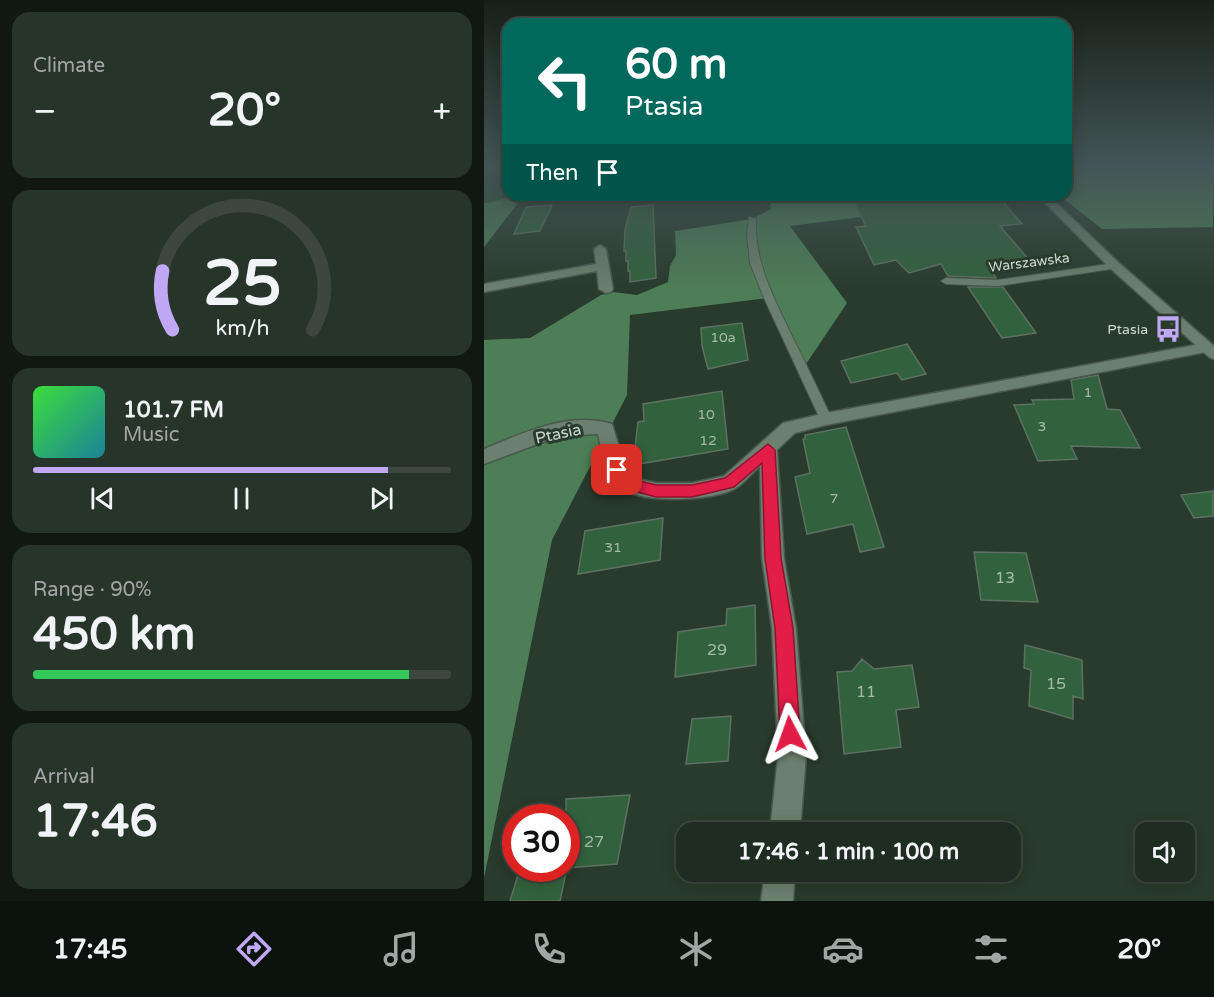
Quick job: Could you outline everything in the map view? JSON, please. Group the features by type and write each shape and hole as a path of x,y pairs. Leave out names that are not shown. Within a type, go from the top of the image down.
{"street":[{"name":"Warszawska","path":"1054,207 1115,266 1210,351"},
{"path":"600,249 606,289"},
{"path":"484,288 603,266"},
{"name":"Ptasia","path":"484,457 547,432 591,426 606,429 610,451 617,470 632,485 656,491 692,491 729,483 768,450 789,428 826,419 1210,351"},
{"path":"768,450 773,558 784,628 792,755 786,822"},
{"path":"777,901 779,882"}],"lane":[{"path":"752,219 751,235 755,263 826,419"},
{"name":"Warszawska","path":"946,281 998,283 1115,266"}],"green space":[{"path":"484,207 515,207 484,247"},
{"path":"771,207 873,207 877,215 790,226 847,303 802,370 769,298 630,315 627,395 552,540 484,878 484,340 530,338 601,295 613,292 637,295 668,282 670,266 676,255 675,231 752,219 771,209"},
{"path":"1074,207 1213,207 1213,227 1102,229"}],"building":[{"path":"526,207 551,207 540,231 514,234"},
{"path":"631,207 653,207 656,278 630,282 630,271 628,271 628,261 626,261 626,251 624,251 625,230"},
{"path":"856,207 1007,207 1022,224 1000,226 1030,261 988,266 996,278 948,276 941,264 909,273 896,260 874,265 856,227 866,226"},
{"path":"968,287 1003,287 1036,333 1002,338"},
{"path":"742,323 748,360 708,369 702,346 701,328"},
{"path":"907,344 926,374 902,380 897,373 851,383 841,361"},
{"path":"1098,375 1107,409 1120,410 1140,448 1071,446 1077,459 1038,461 1014,405 1034,404 1032,400 1074,399 1071,380"},
{"path":"722,391 728,449 633,465 638,422 644,421 643,404"},
{"path":"846,427 884,547 860,552 853,524 807,534 795,477 810,473 803,439 805,435"},
{"path":"1213,491 1213,516 1194,518 1181,495"},
{"path":"663,518 660,560 578,574 585,531"},
{"path":"974,552 1026,553 1038,602 981,600"},
{"path":"755,605 756,665 675,677 678,632 726,625 727,609"},
{"path":"1025,645 1082,660 1083,699 1073,696 1073,719 1029,706 1031,670 1024,668"},
{"path":"862,659 874,669 912,665 919,707 896,710 901,747 844,754 837,672 852,671"},
{"path":"731,716 728,761 686,764 692,719"},
{"path":"630,795 617,864 580,867 580,804 566,804 566,799"},
{"path":"516,882 564,882 560,901 510,901"}],"place":[{"name":"Ptasia","path":"1168,329"}],"route":[{"path":"617,470 632,485 656,491 692,491 729,483 768,450 773,558 784,628 790,734"}]}
